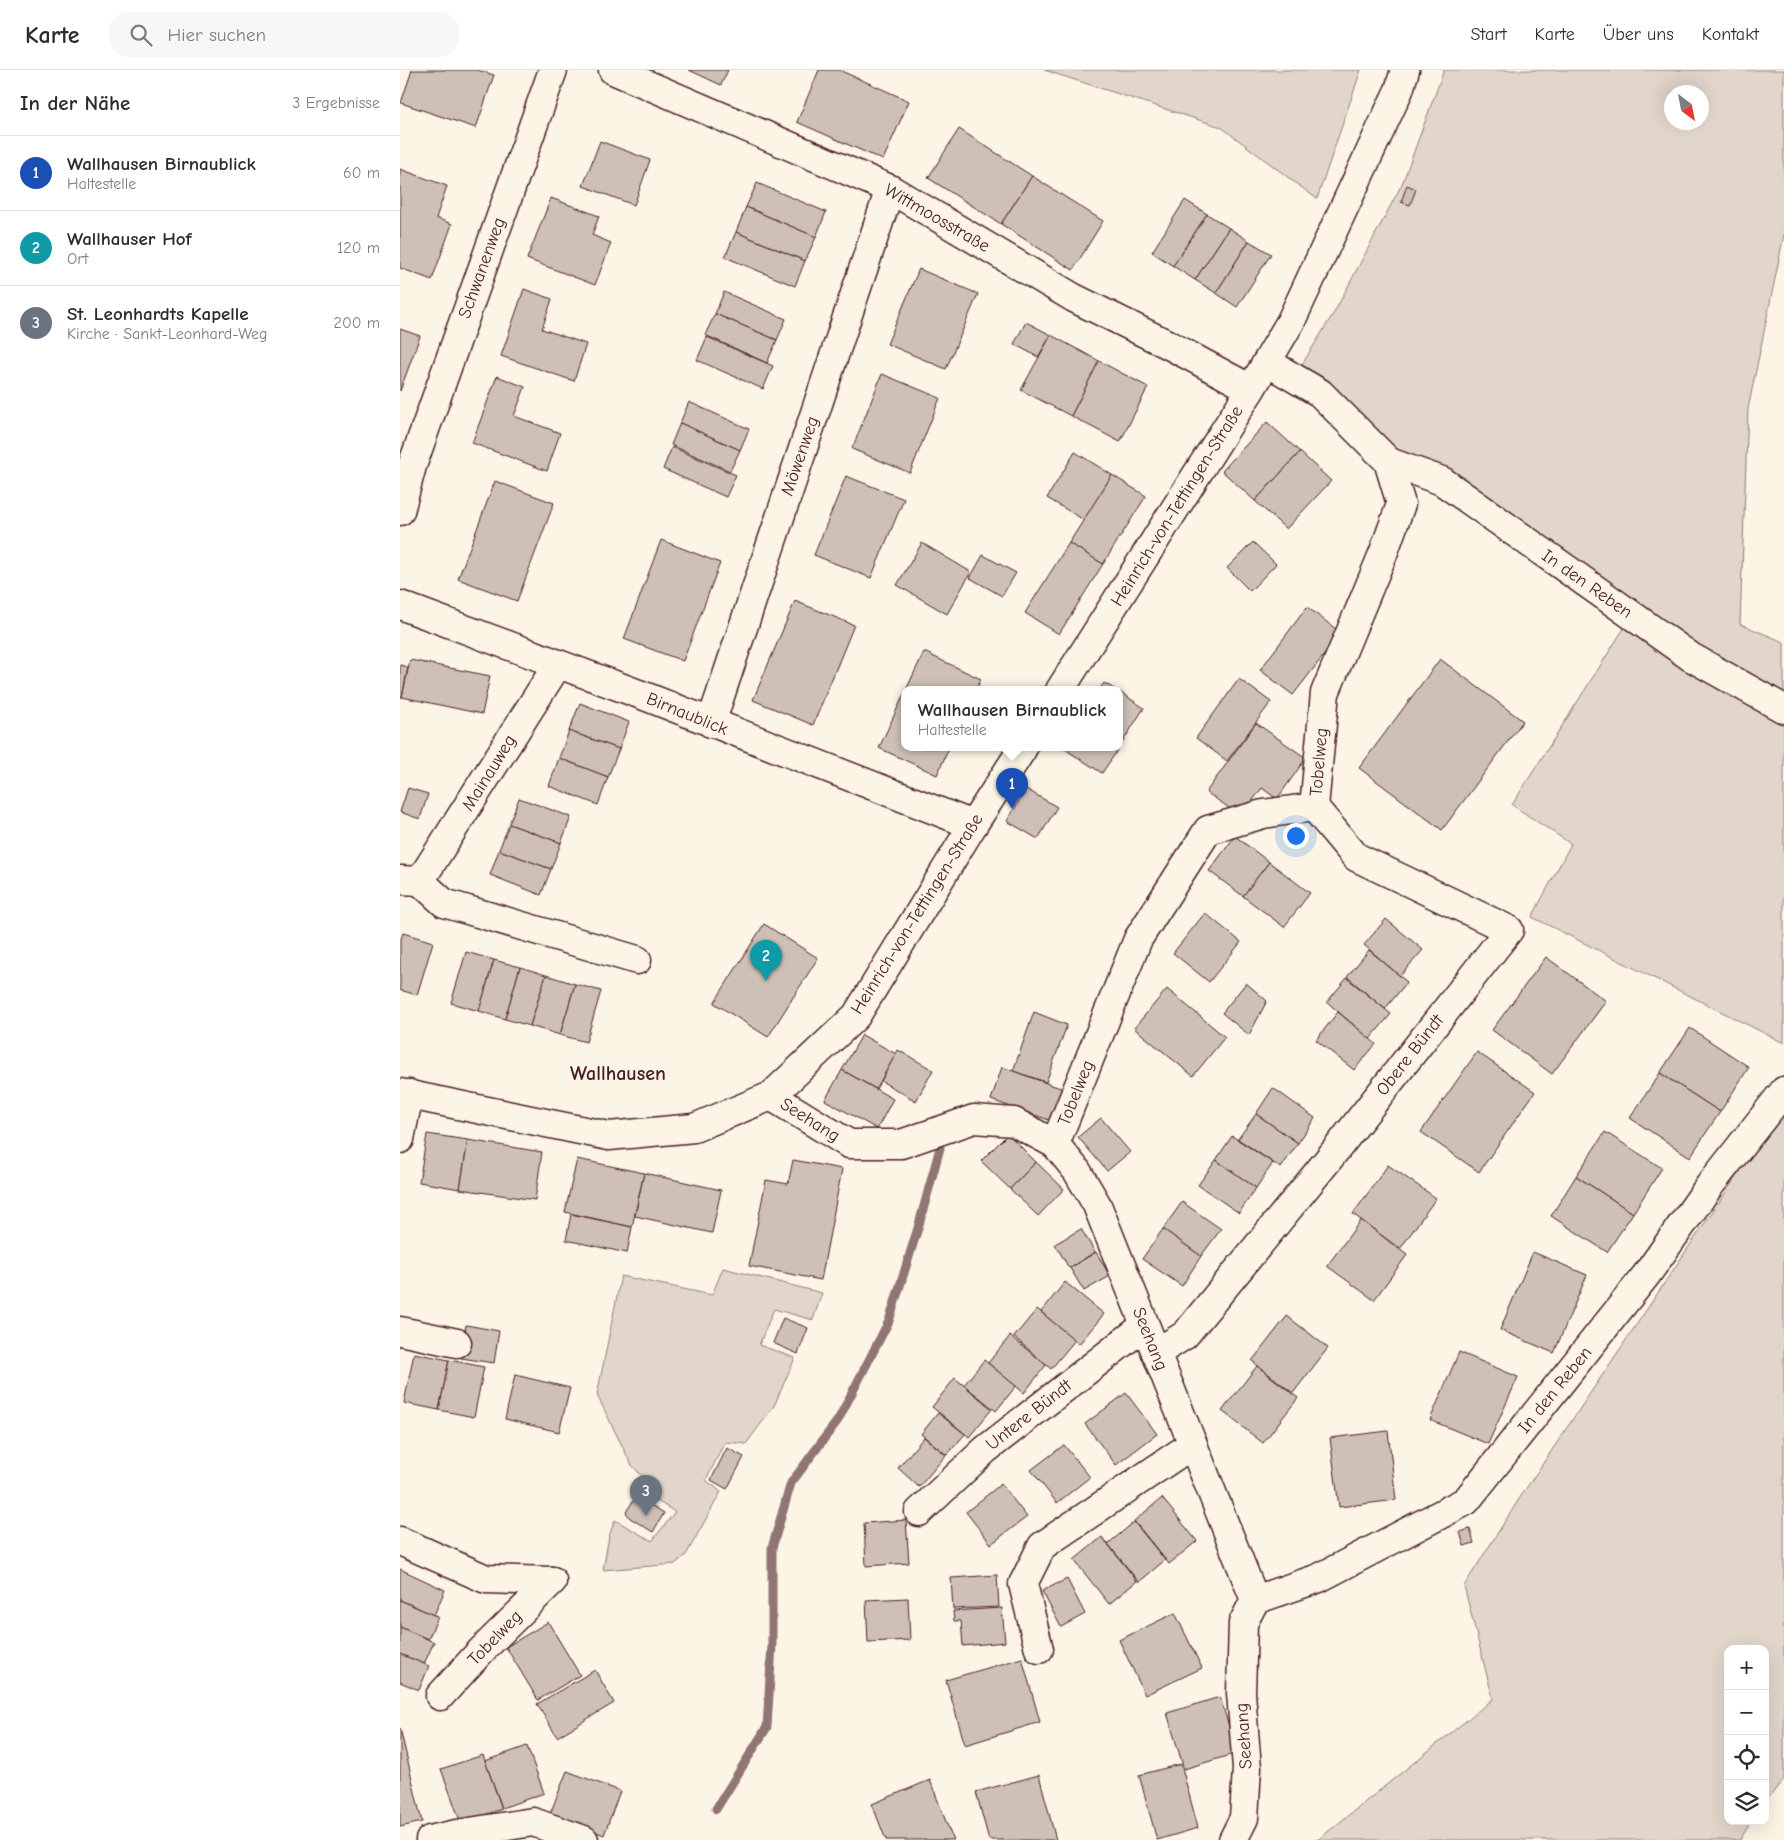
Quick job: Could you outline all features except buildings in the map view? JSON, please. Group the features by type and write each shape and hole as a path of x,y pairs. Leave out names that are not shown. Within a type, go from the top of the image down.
{"street":[{"name":"Schwanenweg","path":"400,511 406,463 553,70"},
{"name":"Wittmoosstraße","path":"613,70 890,189 1074,298 1169,345 1251,389"},
{"name":"Heinrich-von-Tettingen-Straße","path":"1063,686 1268,362 1291,320 1399,90 1405,70"},
{"name":"Möwenweg","path":"711,723 890,189"},
{"path":"1268,362 1320,393 1390,462"},
{"name":"In den Reben","path":"1390,462 1442,481 1691,658 1784,709"},
{"name":"Tobelweg","path":"1056,1144 1138,939 1208,830 1263,814 1314,807 1325,693 1383,554 1401,504 1390,462"},
{"name":"Birnaublick","path":"400,605 558,664 973,825"},
{"name":"Mainauweg","path":"558,664 410,881 444,903 637,960"},
{"name":"Heinrich-von-Tettingen-Straße","path":"404,1093 609,1136 694,1128 771,1096 856,1016 973,825 1021,751"},
{"name":"Obere Bündt","path":"1156,1353 1185,1335 1334,1152 1509,930 1356,857 1314,807"},
{"name":"In den Reben","path":"1255,1600 1319,1578 1466,1501 1647,1274 1710,1184 1784,1091"},
{"path":"400,1139 404,1093"},
{"name":"Seehang","path":"771,1096 849,1144 901,1144 974,1119 1014,1122 1056,1144 1077,1171 1096,1205 1255,1600 1243,1622 1241,1693 1247,1768 1244,1818 1233,1840"},
{"name":"Untere Bündt","path":"920,1512 984,1450 1144,1326"},
{"path":"400,1331 456,1343"},
{"path":"1039,1649 1023,1584 1042,1546 1193,1444"},
{"name":"Tobelweg","path":"400,1541 486,1579 552,1581 481,1651 440,1696"},
{"path":"430,1840 456,1837 533,1822 584,1840"}],"shaded area":[{"path":"1044,70 1361,70 1317,199 1221,127"},
{"path":"1444,70 1784,70 1784,235 1748,409 1740,624 1784,642 1784,709 1388,461 1293,379 1335,311 1402,184"},
{"path":"1626,625 1784,718 1784,1043 1532,917 1571,844 1512,805"},
{"path":"1784,1109 1784,1779 1769,1797 1769,1645 1724,1645 1724,1825 1749,1825 1740,1840 1315,1840 1319,1839 1493,1699 1464,1586 1521,1496 1746,1162"},
{"path":"723,1268 822,1293 813,1320 774,1309 759,1345 795,1358 774,1406 746,1444 725,1442 706,1480 721,1492 686,1555 675,1564 603,1570 609,1536 615,1520 652,1541 675,1512 644,1493 646,1481 631,1464 597,1395 621,1276 712,1295"}],"waterway":[{"path":"716,1809 767,1727 772,1645 772,1548 791,1483 838,1420 889,1321 918,1228 940,1148"}],"place":[{"name":"Wallhausen Birnaublick","path":"1012,809"},
{"name":"Wallhauser Hof","path":"766,981"},
{"name":"St. Leonhardts Kapelle","path":"646,1516"}],"district":[{"name":"Wallhausen","path":"618,1073"}]}
